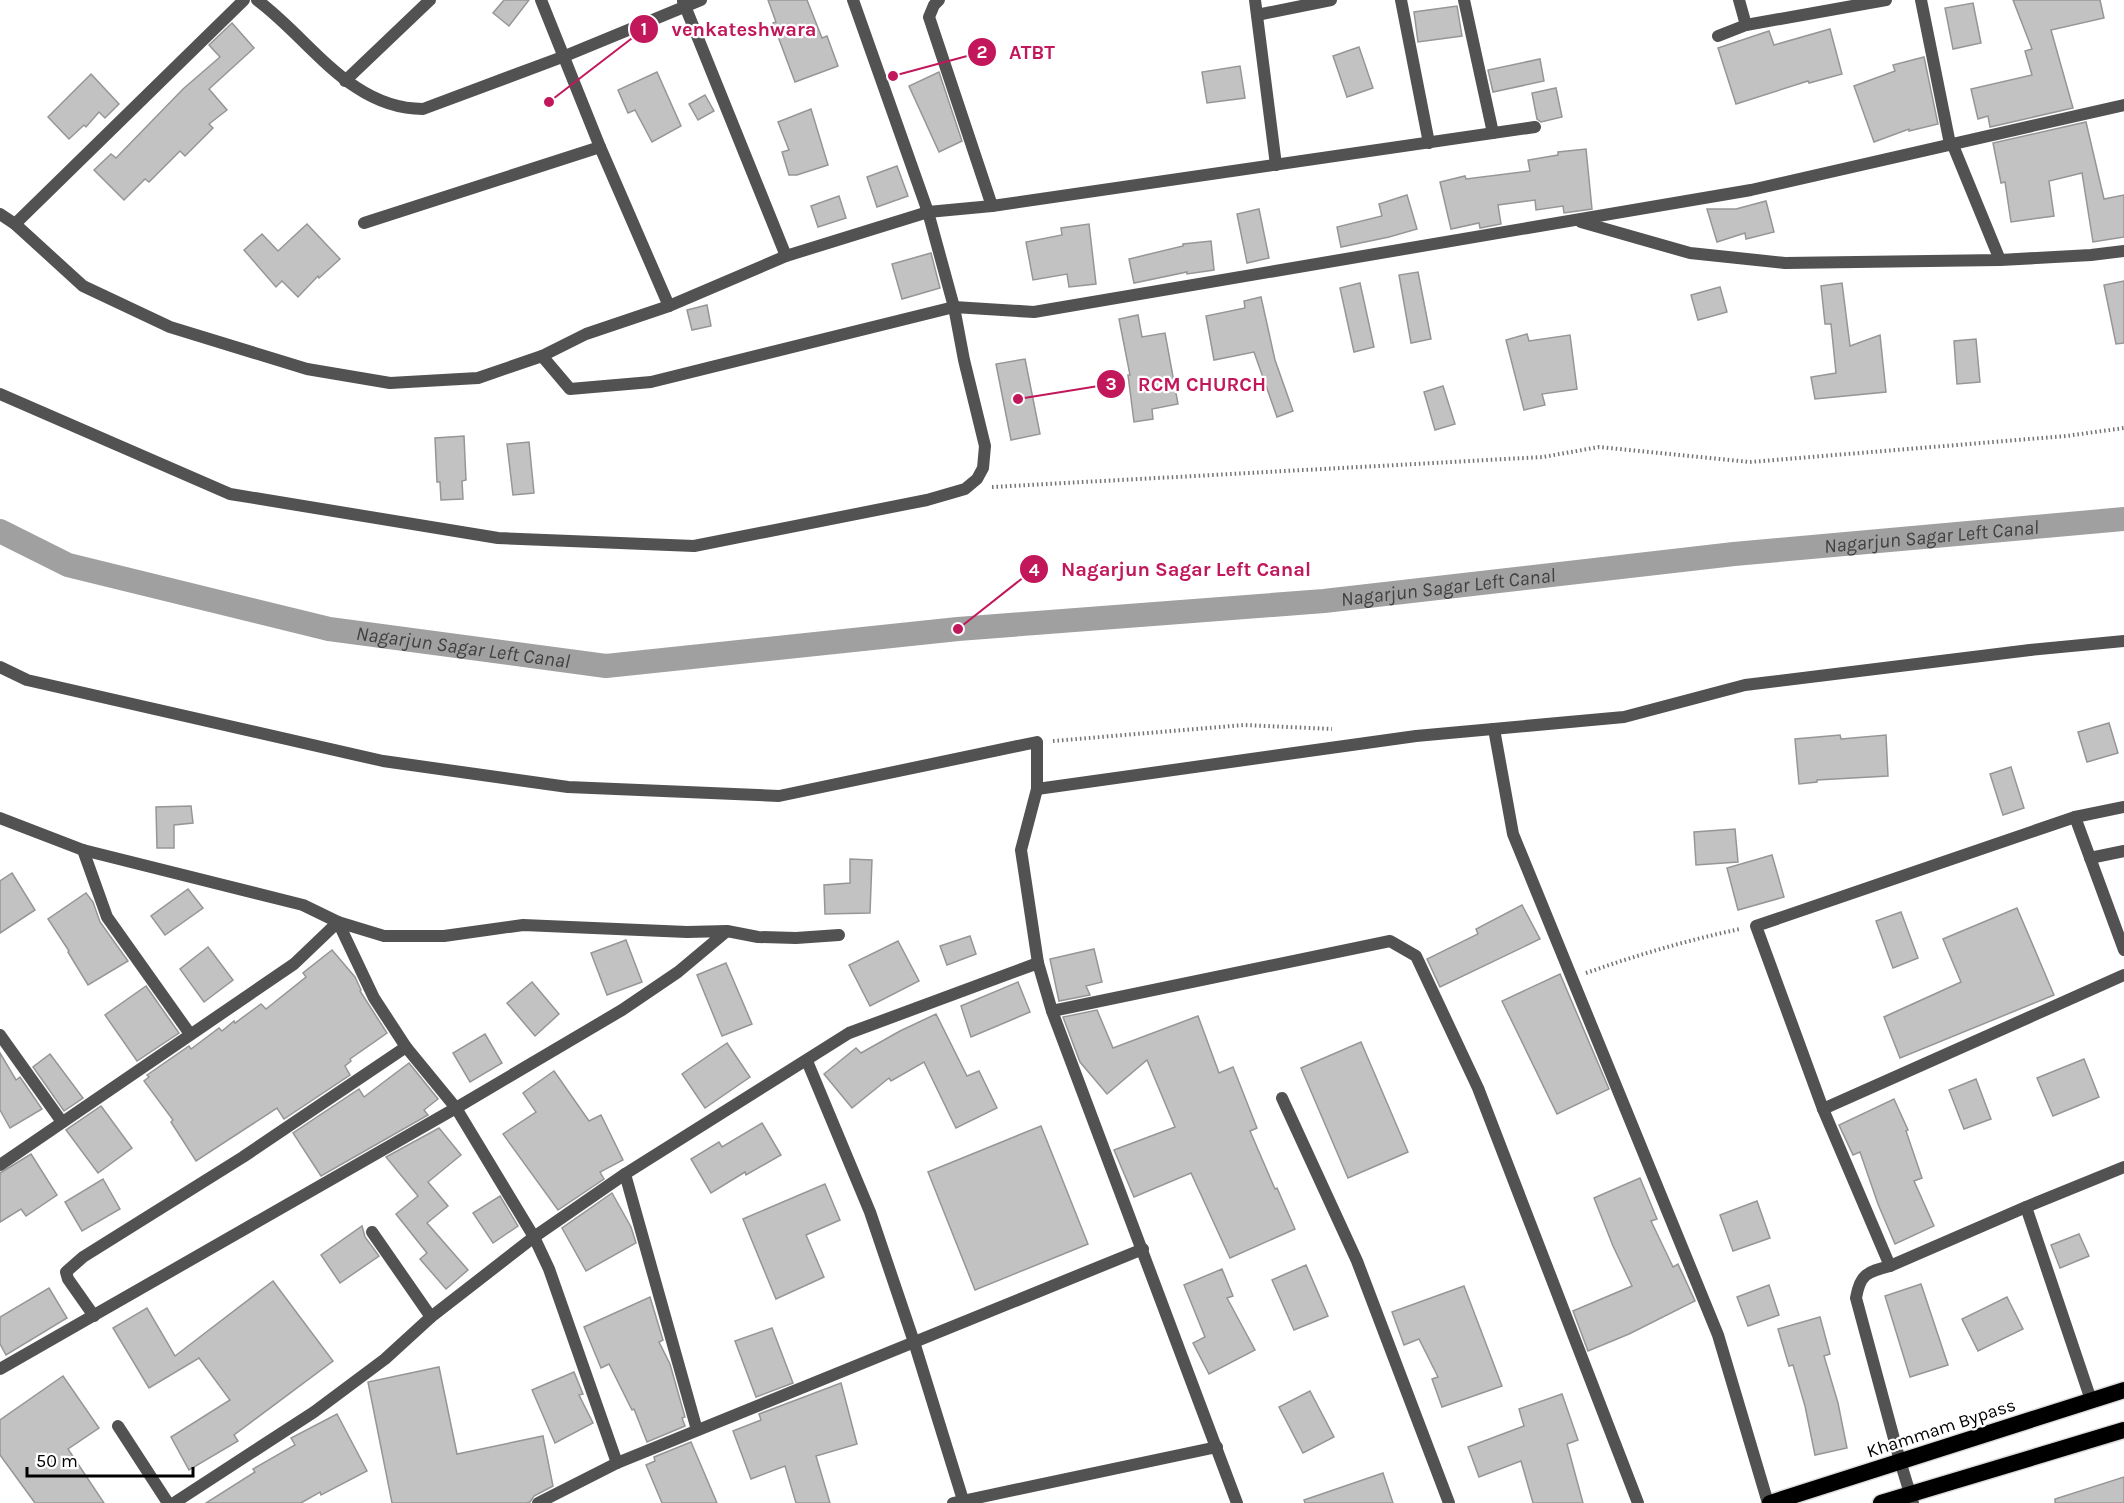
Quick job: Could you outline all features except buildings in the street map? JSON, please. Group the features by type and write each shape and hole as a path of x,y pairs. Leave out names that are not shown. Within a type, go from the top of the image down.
{"highway":[{"name":"Khammam Bypass","path":"1769,1503 2124,1390"},
{"path":"1881,1503 1912,1498 2124,1430"}],"street":[{"path":"15,224 244,0"},
{"path":"256,0 275,14 345,81 375,99 409,109 423,109 565,56 684,3 701,0"},
{"path":"345,81 430,0"},
{"path":"541,0 600,147 669,306"},
{"path":"0,394 230,494 498,538 694,546 927,500 965,489 977,479 983,468 985,446 954,307 928,212 853,0"},
{"path":"939,0 929,16 992,206"},
{"path":"1255,0 1276,165"},
{"path":"1257,15 1331,0"},
{"path":"1401,0 1429,143"},
{"path":"1464,0 1493,133"},
{"path":"1739,0 1746,25"},
{"path":"1718,36 1746,25 1886,0"},
{"path":"1921,0 1951,144 2000,260"},
{"path":"684,3 786,256"},
{"path":"542,356 570,389 651,382 954,307 1034,312 1577,221 1751,190 2124,105"},
{"path":"0,214 15,224 83,286 170,327 307,369 390,383 478,378 542,356 586,334 669,306 786,256 928,212 992,206 1535,127"},
{"path":"364,223 600,147"},
{"path":"1577,221 1690,253 1785,263 2000,260 2124,251"},
{"path":"1037,789 1416,736 1624,717 1745,685 2030,650 2124,641"},
{"path":"0,667 27,680 383,761 568,788 779,796 1037,742 1037,789 1021,850 1038,963 1052,1011 1237,1503"},
{"path":"1494,729 1513,834 1718,1335 1769,1503"},
{"path":"1890,1266 1823,1109 1756,926 2075,817 2124,807"},
{"path":"2075,817 2124,950"},
{"path":"0,818 83,850 303,904 338,922 384,936 444,936 523,925 687,932 727,931 758,937 796,938 839,935"},
{"path":"83,850 107,917 190,1034"},
{"path":"2090,858 2124,851"},
{"path":"0,1165 294,964 338,922"},
{"path":"338,922 374,998 406,1047 456,1108 534,1238 549,1269 617,1463"},
{"path":"0,1370 622,1010 678,972 727,931"},
{"path":"1052,1011 1390,941 1416,956 1478,1088 1638,1503"},
{"path":"174,1503 314,1412 385,1359 431,1317 534,1238 625,1174 849,1034 1038,963"},
{"path":"1823,1109 2124,975"},
{"path":"0,1035 62,1122"},
{"path":"94,1316 68,1279 66,1272 72,1265 243,1157 406,1047"},
{"path":"807,1061 870,1212 914,1342 958,1501 1217,1448"},
{"path":"1282,1098 1357,1261 1449,1503"},
{"path":"1912,1498 1899,1461 1856,1298 1858,1285 1867,1273 1890,1266 2124,1167"},
{"path":"625,1174 697,1430"},
{"path":"2026,1207 2091,1400"},
{"path":"372,1232 431,1317"},
{"path":"538,1503 617,1463 1143,1249"},
{"path":"118,1426 168,1503"}],"path":[{"path":"965,489 1543,457 1599,447 1750,462 2066,436 2124,428"},
{"path":"1572,978 1685,941 1756,926"}],"waterway":[{"name":"Nagarjun Sagar Left Canal","path":"0,531 68,565 329,629 606,666 958,629 1324,601 1734,554 2124,519"}],"place":[{"name":"ATBT","path":"893,76"},
{"name":"venkateshwara","path":"549,102"},
{"name":"RCM CHURCH","path":"1018,399"},
{"name":"Nagarjun Sagar Left Canal","path":"958,629"}]}
